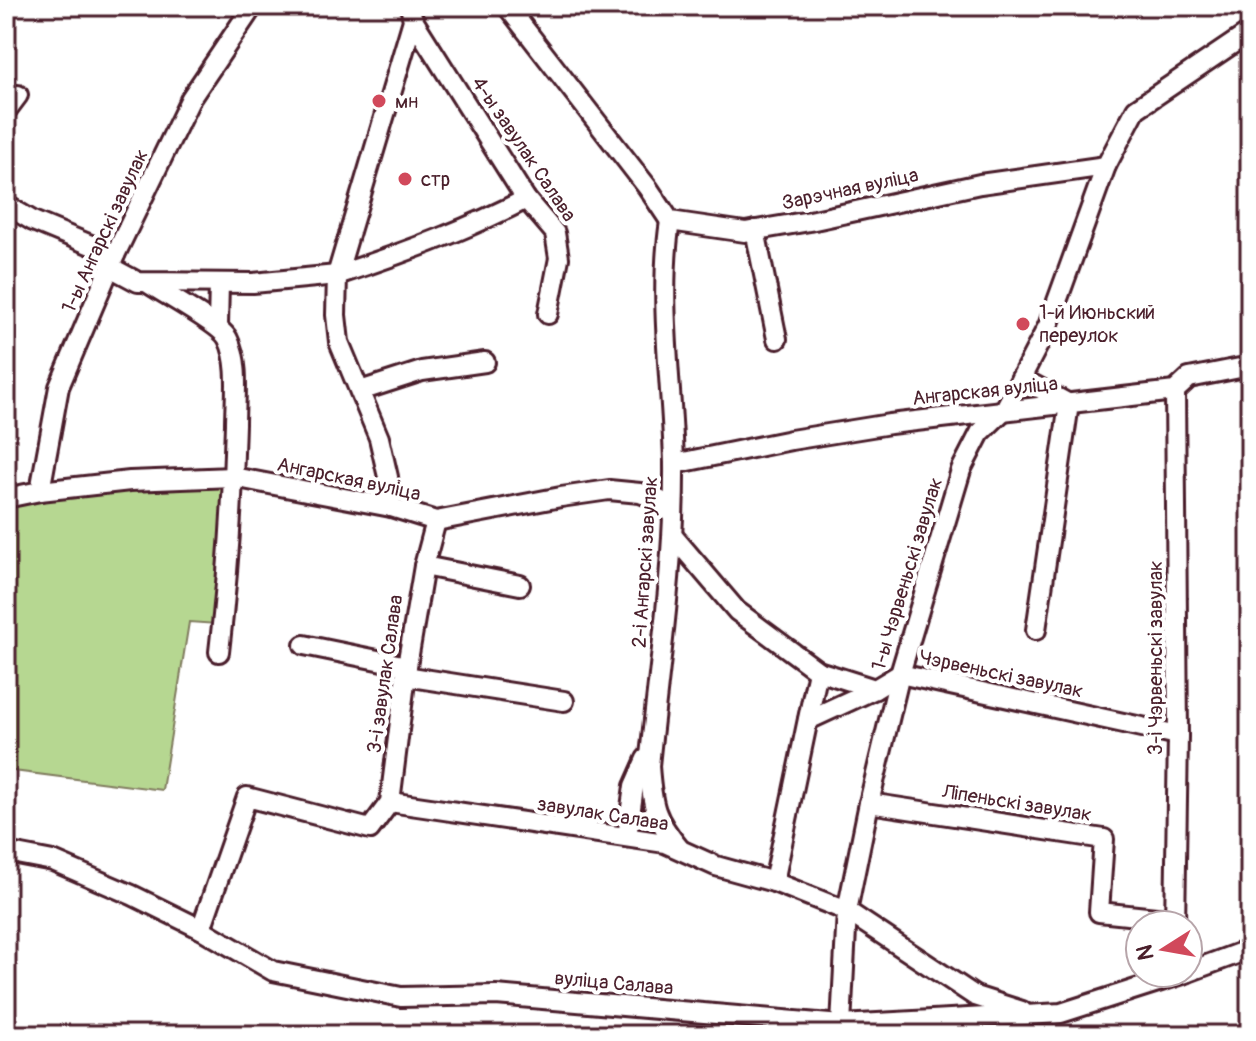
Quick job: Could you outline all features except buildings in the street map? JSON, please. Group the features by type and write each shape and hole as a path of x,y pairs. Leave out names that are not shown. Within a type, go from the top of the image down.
{"street":[{"name":"1-ы Ангарскі завулак","path":"40,491 59,387 112,261 191,98 253,6"},
{"path":"507,6 648,188 670,221"},
{"path":"391,507 386,463 373,421 339,342 337,275 412,13"},
{"name":"4-ы завулак Салава","path":"412,13 526,199 546,221 557,240 558,269 548,314"},
{"path":"1106,166 1136,109 1250,32"},
{"path":"6,111 18,95"},
{"name":"Зарэчная вуліца","path":"670,221 745,232 980,184 1106,166"},
{"name":"1-ы Чэрвеньскі завулак","path":"841,1025 847,911 869,803 900,674 961,470 980,433 1005,409 1048,326 1106,166"},
{"path":"6,205 112,261 138,282 253,283 337,275 477,225 526,199"},
{"name":"2-і Ангарскі завулак","path":"670,221 664,260 674,464 673,536 650,755 652,803 660,824 680,850"},
{"path":"755,230 777,339"},
{"path":"147,282 190,311 218,325 228,338 234,361 233,477 219,652"},
{"path":"218,325 219,283"},
{"path":"360,391 422,371 485,362"},
{"name":"Ангарская вуліца","path":"674,464 791,440 1005,409 1175,391 1189,378 1250,366"},
{"path":"1021,378 1069,404 1036,630"},
{"name":"3-і Чэрвеньскі завулак","path":"1175,391 1178,735 1175,909"},
{"name":"Ангарская вуліца","path":"6,498 130,481 233,477 391,507 436,521 609,490 640,493 659,500 673,516"},
{"name":"3-і завулак Салава","path":"201,929 247,797 370,829 390,802 406,671 424,566 436,521"},
{"path":"673,536 737,611 818,671 875,689"},
{"path":"424,566 520,585"},
{"path":"304,645 406,671 564,701"},
{"path":"774,882 818,671"},
{"name":"Чэрвеньскі завулак","path":"808,720 900,674 1178,735"},
{"path":"627,837 634,786 650,755"},
{"name":"завулак Салава","path":"390,802 548,828 665,843 716,866 774,882 847,911"},
{"name":"Ліпеньскі завулак","path":"869,803 1104,839 1099,912 1124,915"},
{"name":"вуліца Салава","path":"6,852 53,861 132,895 201,929 273,971 401,997 496,995 841,1025 1061,1013 1135,989"},
{"path":"847,911 975,996 1032,1014"},
{"name":"вуліца Салава","path":"1204,966 1250,949"}],"green space":[{"path":"226,482 217,624 189,622 162,790 6,770 6,503 28,498"}],"place":[{"name":"мн","path":"379,101"},
{"name":"стр","path":"405,179"},
{"name":"1-й Июньский переулок","path":"1023,324"}]}
